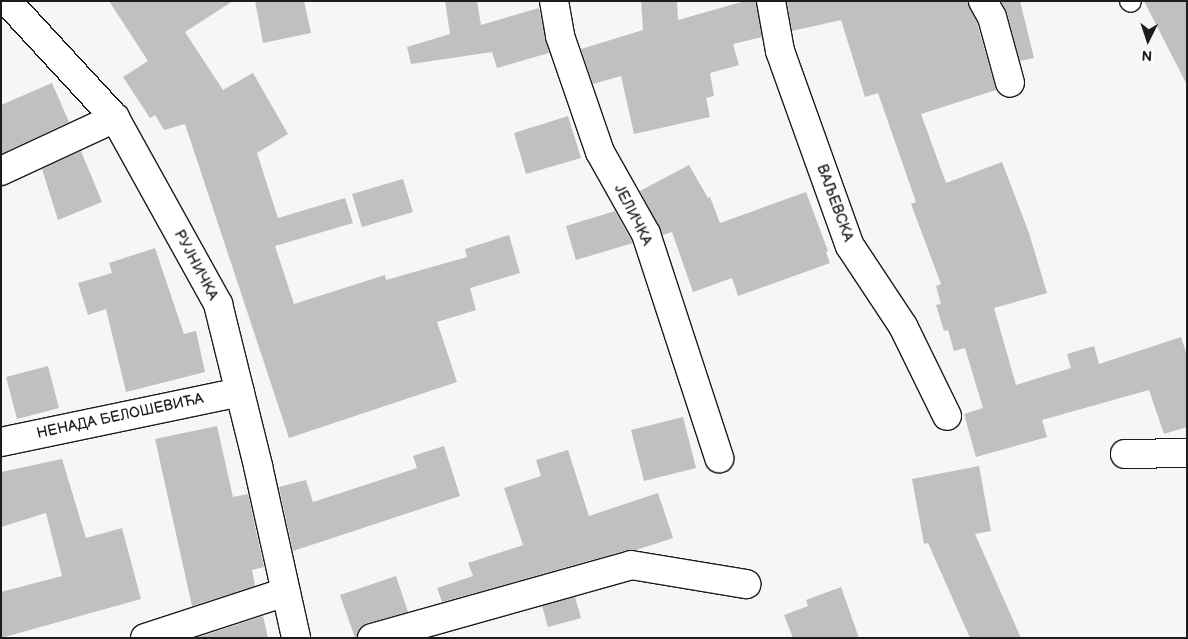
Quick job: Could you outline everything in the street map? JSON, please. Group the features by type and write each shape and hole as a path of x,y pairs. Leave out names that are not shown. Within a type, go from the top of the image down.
{"street":[{"name":"РУЈНИЧКА","path":"7,1 115,118 218,304 296,638"},
{"name":"ЈЕЛИЧКА","path":"554,1 560,36 600,152 646,234 719,458"},
{"name":"ВАЉЕВСКА","path":"770,1 780,51 850,246 903,326 947,416"},
{"path":"983,1 992,18 1010,82"},
{"path":"1,170 115,118"},
{"name":"НЕНАДА БЕЛОШЕВИЋА","path":"1,442 240,392"},
{"path":"1125,454 1187,453"},
{"path":"372,638 631,565 746,584"},
{"path":"145,638 286,592"}],"building":[{"path":"109,1 233,1 185,32 223,90 253,73 288,134 257,153 278,218 345,198 353,223 275,246 294,304 385,275 386,280 467,257 465,249 509,235 520,273 470,288 476,310 437,322 457,382 289,438 185,124 164,130 155,115 150,118 123,77 148,61"},
{"path":"255,1 304,1 311,33 263,43"},
{"path":"445,1 477,1 481,25 539,8 549,53 497,68 492,52 411,64 407,47 450,34"},
{"path":"641,1 677,1 678,20 745,1 756,1 762,37 733,44 739,65 710,73 714,96 706,98 710,117 634,134 621,76 593,84 581,49 643,30"},
{"path":"787,1 967,1 977,23 996,90 921,114 946,183 1002,162 1029,233 1047,293 994,308 1016,385 1071,368 1067,354 1094,346 1099,364 1181,337 1187,355 1187,427 1164,434 1149,390 1042,420 1047,437 976,457 964,414 983,408 965,348 954,351 948,330 944,331 936,305 941,304 936,286 941,284 911,204 916,202 878,93 865,97 841,20 792,31"},
{"path":"1001,1 1020,1 1034,58 1020,61 1007,13"},
{"path":"1144,1 1187,1 1187,85"},
{"path":"52,83 69,122 1,154 1,105"},
{"path":"568,116 581,158 526,174 514,133"},
{"path":"81,151 102,202 58,220 42,169"},
{"path":"689,165 708,198 710,197 720,223 806,192 828,251 826,252 830,263 738,296 732,278 693,292 672,232 663,235 640,191"},
{"path":"403,179 413,212 362,227 352,194"},
{"path":"615,211 633,243 576,260 566,226"},
{"path":"155,248 184,334 196,331 205,372 126,392 106,309 88,315 78,283 112,273 109,263"},
{"path":"48,366 59,408 17,419 6,377"},
{"path":"683,417 696,468 644,481 631,430"},
{"path":"217,426 233,497 248,494 264,567 252,570 255,586 192,606 155,439"},
{"path":"444,446 460,496 293,551 279,487 306,480 313,502 417,468 413,456"},
{"path":"568,450 589,516 658,493 673,538 636,550 627,550 442,602 437,588 473,576 468,563 523,545 504,488 541,476 536,460"},
{"path":"62,459 86,538 122,528 141,599 1,638 1,592 62,576 46,513 1,527 1,472"},
{"path":"979,466 991,531 975,534 1021,638 970,638 928,543 924,544 912,479"},
{"path":"396,576 408,612 367,623 361,627 357,638 355,638 340,595"},
{"path":"841,587 859,638 793,638 784,615 808,606 806,600"},
{"path":"575,597 581,618 548,627 542,606"},
{"path":"263,616 268,638 199,638 199,637"}]}
